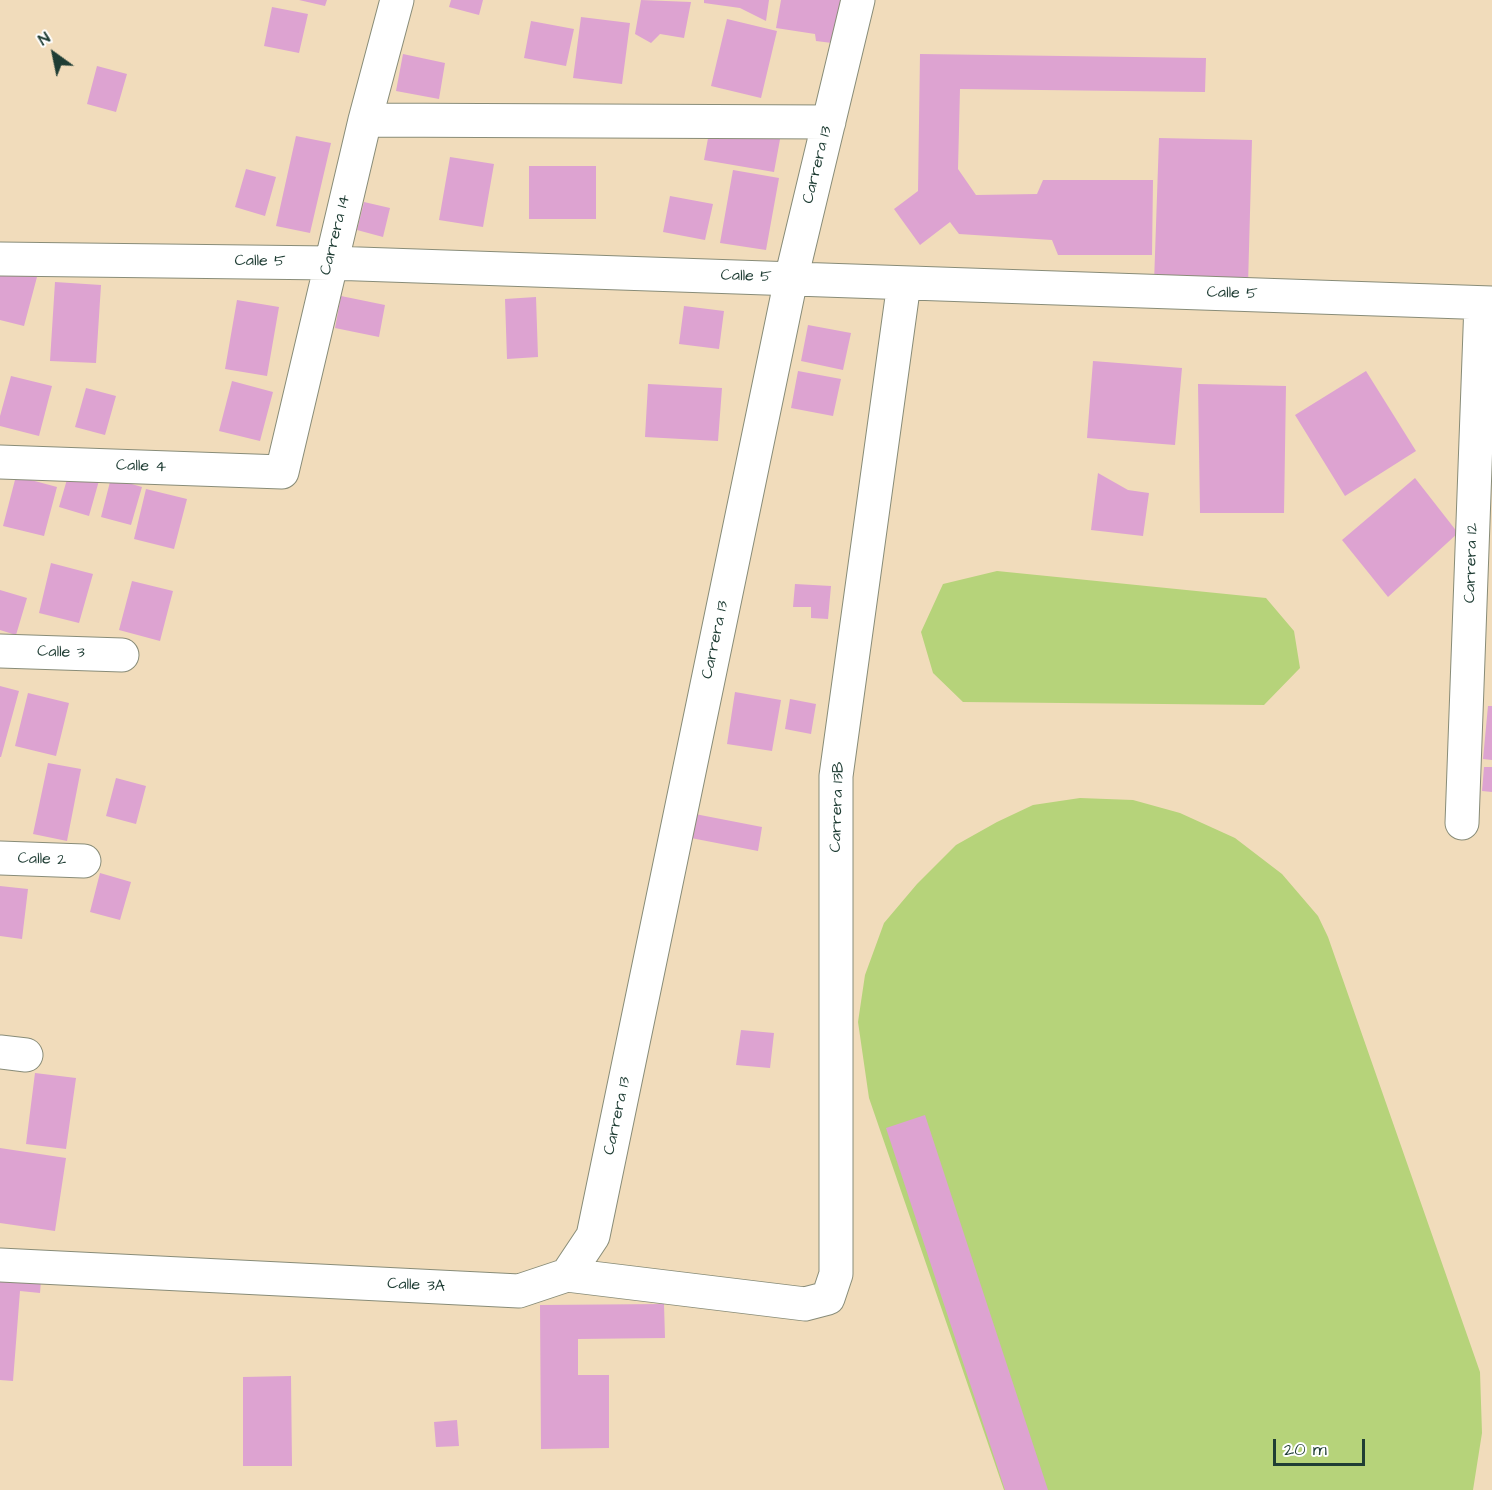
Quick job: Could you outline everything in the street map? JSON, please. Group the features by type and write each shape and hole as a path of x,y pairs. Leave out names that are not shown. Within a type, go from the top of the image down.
{"street":[{"name":"Carrera 14","path":"282,472 364,120 397,0"},
{"name":"Carrera 13","path":"567,1275 593,1236 791,279 858,0"},
{"path":"364,120 829,122"},
{"name":"Calle 5","path":"0,259 330,263 1487,303"},
{"name":"Carrera 13B","path":"828,1298 836,1274 836,776 904,283"},
{"name":"Carrera 12","path":"1462,823 1487,303"},
{"name":"Calle 4","path":"0,462 282,472"},
{"name":"Calle 3","path":"0,651 122,655"},
{"name":"Calle 2","path":"0,858 84,861"},
{"name":"Calle 3A","path":"0,1265 519,1291 567,1275 805,1304 828,1298"}],"green space":[{"path":"997,571 1266,598 1294,631 1300,668 1264,705 963,702 933,673 921,632 943,584"},
{"path":"1080,798 1133,800 1180,813 1235,838 1282,874 1318,916 1328,937 1480,1372 1482,1433 1473,1490 1004,1490 869,1098 858,1022 865,975 884,923 917,884 956,845 997,822 1033,805"}],"building":[{"path":"299,0 327,0 325,6"},
{"path":"451,0 483,0 479,15 449,7"},
{"path":"641,0 691,2 684,38 660,34 651,43 635,34"},
{"path":"704,0 769,0 766,21 740,8 704,3"},
{"path":"781,0 846,0 840,44 816,41 815,34 776,28"},
{"path":"272,7 308,14 299,53 264,46"},
{"path":"581,17 630,23 622,84 573,78"},
{"path":"727,19 777,31 761,98 711,86"},
{"path":"531,21 574,29 566,66 524,58"},
{"path":"403,54 445,63 439,99 396,91"},
{"path":"920,54 1206,58 1205,92 960,89 958,169 976,195 1037,194 1043,180 1153,180 1152,255 1058,255 1052,240 959,234 950,222 920,245 894,209 918,191"},
{"path":"97,66 127,74 116,112 87,104"},
{"path":"711,122 781,134 774,172 704,160"},
{"path":"296,136 331,143 310,233 276,226"},
{"path":"1159,138 1252,140 1248,285 1154,283"},
{"path":"450,157 494,164 483,227 439,220"},
{"path":"529,166 596,166 596,219 529,219"},
{"path":"246,169 276,177 265,216 235,207"},
{"path":"733,170 779,178 766,250 720,243"},
{"path":"670,196 713,204 705,240 663,232"},
{"path":"364,202 390,208 383,237 357,230"},
{"path":"0,267 37,277 24,326 0,320"},
{"path":"55,282 101,285 96,363 50,361"},
{"path":"341,296 385,305 379,337 335,328"},
{"path":"536,297 538,357 507,359 505,299"},
{"path":"237,300 279,307 267,376 225,369"},
{"path":"684,306 724,311 719,349 679,344"},
{"path":"808,325 851,333 843,370 801,361"},
{"path":"1093,361 1182,368 1175,445 1087,438"},
{"path":"798,371 841,379 833,416 791,408"},
{"path":"1366,371 1416,451 1345,496 1295,415"},
{"path":"11,376 52,386 39,436 0,426 0,416"},
{"path":"232,381 273,392 260,441 219,431"},
{"path":"648,384 722,388 718,441 645,437"},
{"path":"1198,384 1286,386 1284,513 1200,513"},
{"path":"86,388 116,396 105,435 75,427"},
{"path":"70,469 100,477 89,516 59,507"},
{"path":"1098,473 1128,490 1149,493 1143,536 1091,530"},
{"path":"16,476 57,487 44,536 3,526"},
{"path":"111,478 142,487 131,525 101,517"},
{"path":"1415,478 1458,533 1388,597 1342,540"},
{"path":"146,489 187,499 174,549 134,539"},
{"path":"51,563 93,574 79,623 39,613"},
{"path":"132,581 173,591 160,641 119,630"},
{"path":"795,584 831,586 828,619 811,618 811,607 793,607"},
{"path":"0,590 27,598 16,635 0,630"},
{"path":"0,686 19,691 1,757 0,757"},
{"path":"735,692 781,700 772,751 727,744"},
{"path":"28,693 69,703 56,756 15,746"},
{"path":"790,699 816,704 811,734 785,729"},
{"path":"1488,706 1492,706 1492,760 1483,759"},
{"path":"48,763 81,769 67,841 33,834"},
{"path":"1484,767 1492,767 1492,792 1482,791"},
{"path":"116,778 146,786 136,824 106,816"},
{"path":"695,814 762,827 758,851 691,838"},
{"path":"100,873 131,882 120,920 90,912"},
{"path":"0,886 28,889 22,939 0,936"},
{"path":"741,1030 774,1033 770,1068 736,1065"},
{"path":"35,1073 76,1078 66,1149 26,1144"},
{"path":"925,1115 1048,1490 1005,1490 886,1128"},
{"path":"0,1148 66,1158 55,1231 0,1223"},
{"path":"0,1277 41,1280 40,1293 20,1291 13,1381 0,1380"},
{"path":"664,1304 665,1338 578,1339 578,1375 609,1375 609,1448 541,1449 540,1305"},
{"path":"291,1376 292,1466 243,1466 243,1377"},
{"path":"457,1420 459,1446 436,1447 434,1422"}]}
